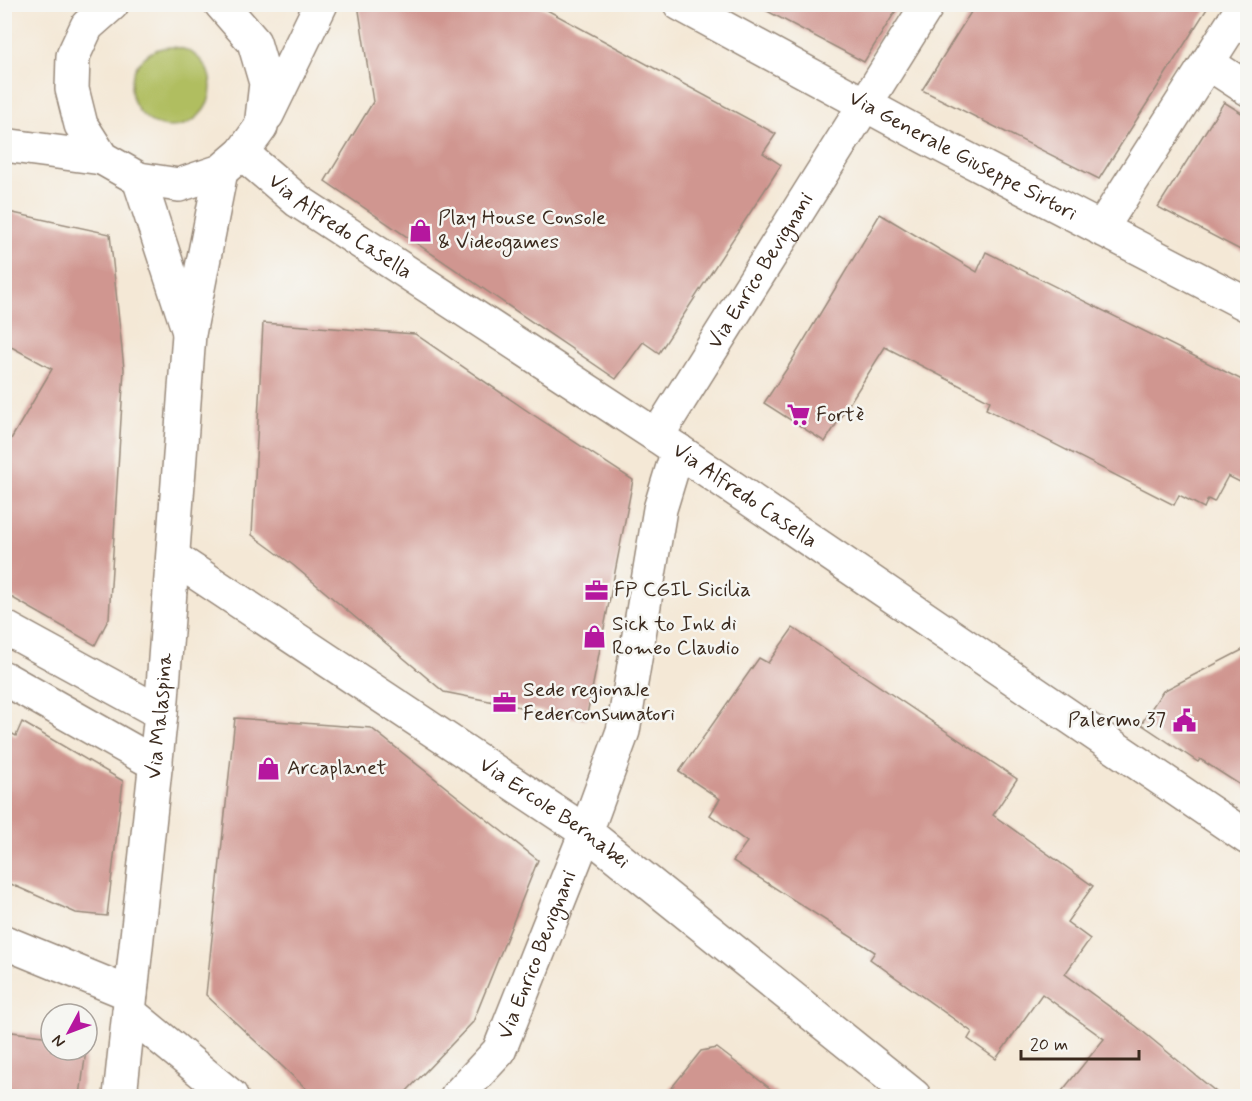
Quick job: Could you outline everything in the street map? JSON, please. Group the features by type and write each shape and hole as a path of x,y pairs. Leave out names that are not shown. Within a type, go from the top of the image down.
{"street":[{"path":"102,158 81,125 72,89 73,56 88,15 112,4"},
{"path":"221,4 254,42 266,83 261,127"},
{"path":"189,334 232,162 261,127 321,4"},
{"name":"Via Generale Giuseppe Sirtori","path":"680,4 864,104 1248,305"},
{"name":"Via Enrico Bevignani","path":"457,1096 499,1051 586,832 623,731 660,509 667,443 864,104 928,4"},
{"path":"1101,229 1245,4"},
{"path":"1208,63 1248,89"},
{"path":"4,145 102,158 139,179 179,185 232,162"},
{"name":"Via Alfredo Casella","path":"232,162 298,201 667,443 1248,838"},
{"path":"139,179 189,334"},
{"name":"Via Malaspina","path":"120,1096 156,764 174,558 189,334"},
{"name":"Via Ercole Bernabei","path":"174,558 586,832 914,1096"},
{"path":"4,627 160,713"},
{"path":"4,678 156,764"},
{"path":"4,942 130,1003 231,1096"}],"green space":[{"path":"171,47 186,50 199,59 208,72 211,87 208,102 199,115 186,124 171,127 156,124 143,115 134,102 131,87 134,72 143,59 156,50"}],"building":[{"path":"358,4 536,4 776,134 763,153 781,165 659,353 643,342 616,379 325,181 373,102"},
{"path":"754,4 900,4 864,62"},
{"path":"976,4 1210,4 1099,179 922,90"},
{"path":"1224,102 1248,117 1248,254 1158,207"},
{"path":"4,211 110,234 124,369 109,618 95,645 4,593 4,451 52,369 4,343"},
{"path":"880,214 977,272 986,252 1248,383 1248,486 1228,476 1214,502 1208,499 1204,508 1179,495 1174,505 986,409 990,401 885,347 825,442 764,403"},
{"path":"263,323 415,334 633,480 586,720 444,692 293,565 252,535"},
{"path":"793,628 1017,779 993,815 1093,886 1067,922 1090,939 1065,974 1136,1026 1221,1096 1058,1096 1104,1039 1042,994 996,1059 968,1039 972,1032 870,959 875,952 733,861 747,842 710,815 720,799 679,772 759,658 768,663"},
{"path":"1248,647 1248,790 1200,759 1198,762 1141,724 1163,691"},
{"path":"235,718 371,728 538,860 473,1022 402,1096 314,1096 206,995"},
{"path":"22,722 123,781 107,916 76,913 4,881 4,729 16,736"},
{"path":"4,1031 39,1035 39,1062 84,1062 80,1096 4,1096"},
{"path":"717,1048 780,1096 665,1096 701,1051"}],"place":[{"name":"Play House Console & Videogames","path":"420,230"},
{"name":"Fortè","path":"798,415"},
{"name":"FP CGIL Sicilia","path":"596,590"},
{"name":"Sick to Ink di Romeo Claudio","path":"594,636"},
{"name":"Sede regionale Federconsumatori","path":"505,702"},
{"name":"Palermo 37","path":"1184,720"},
{"name":"Arcaplanet","path":"269,768"}]}
